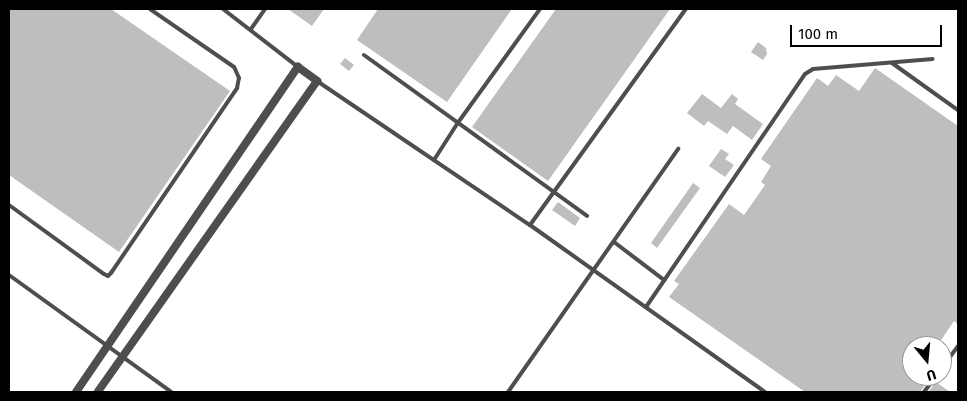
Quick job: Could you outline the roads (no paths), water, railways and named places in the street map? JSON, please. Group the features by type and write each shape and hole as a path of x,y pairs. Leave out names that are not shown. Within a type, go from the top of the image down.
{"street":[{"path":"76,392 298,67 317,81 98,392"}],"lane":[{"path":"9,205 104,274 108,276 111,273 237,88 239,78 234,67 150,9"},
{"path":"223,9 252,29 298,67"},
{"path":"252,29 265,9"},
{"path":"434,160 456,124 540,9"},
{"path":"530,225 686,9"},
{"path":"364,55 456,124 587,216"},
{"path":"646,307 805,74 813,70 933,59"},
{"path":"892,63 958,110"},
{"path":"317,81 530,225 765,392"},
{"path":"508,392 594,272 678,149"},
{"path":"614,242 664,280"},
{"path":"9,275 122,358 172,392"}]}
